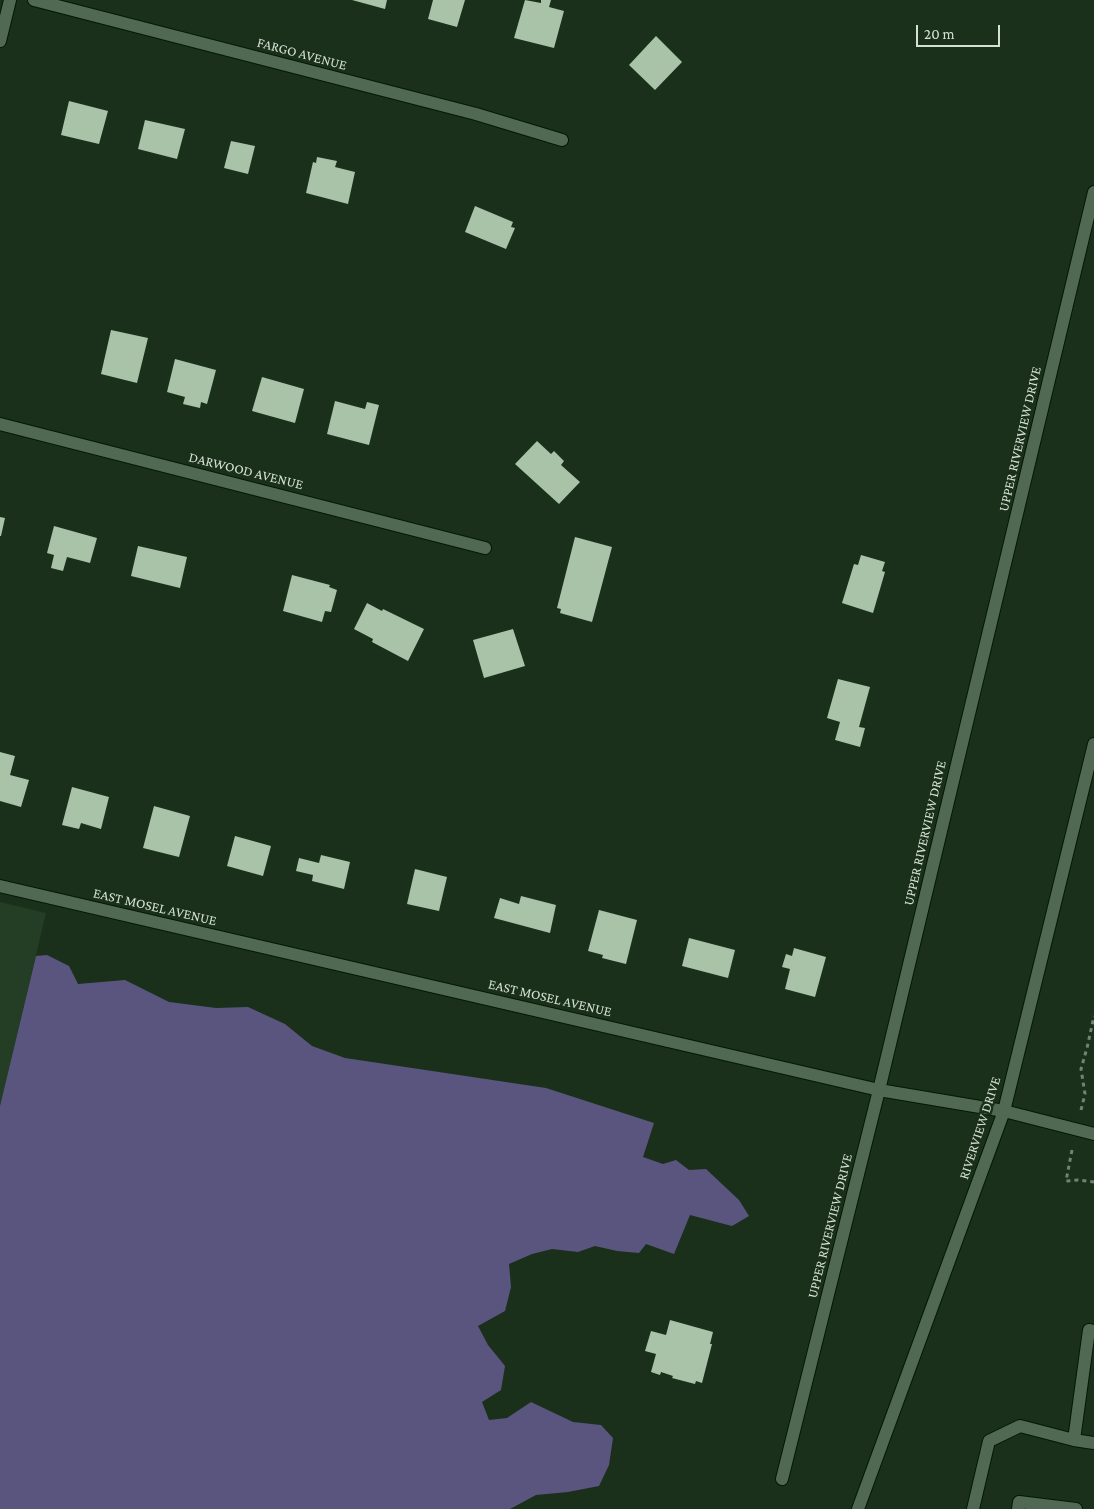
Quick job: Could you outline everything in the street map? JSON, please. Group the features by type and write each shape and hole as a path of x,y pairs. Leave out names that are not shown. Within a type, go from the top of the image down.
{"street":[{"path":"0,41 10,0"},
{"name":"FARGO AVENUE","path":"34,0 476,114 562,140"},
{"name":"UPPER RIVERVIEW DRIVE","path":"782,1479 879,1090 1094,192"},
{"name":"DARWOOD AVENUE","path":"0,424 485,548"},
{"name":"RIVERVIEW DRIVE","path":"858,1509 1004,1111 1094,744"},
{"name":"EAST MOSEL AVENUE","path":"0,886 879,1090 1004,1111 1094,1134"},
{"path":"1074,1440 1089,1330 1094,1330"},
{"path":"973,1509 989,1441 1020,1426 1074,1440 1094,1443"},
{"path":"1018,1509 1019,1502 1076,1509"}],"path":[{"path":"1084,1089 1081,1069 1094,1016"}],"shaded area":[{"path":"0,902 46,913 0,1106"},
{"path":"47,955 69,966 78,984 125,980 169,1002 216,1008 248,1007 285,1024 312,1046 345,1058 546,1088 654,1123 643,1157 663,1164 676,1160 689,1170 706,1169 739,1200 749,1216 732,1226 690,1215 674,1254 646,1244 639,1253 595,1246 578,1252 552,1249 532,1254 509,1264 511,1287 505,1311 478,1326 488,1345 505,1366 501,1390 482,1402 489,1420 507,1418 531,1402 573,1422 601,1425 613,1438 609,1465 599,1486 568,1492 536,1495 510,1509 0,1509 0,1106 36,956"}],"building":[{"path":"352,0 387,0 385,9"},
{"path":"433,0 465,0 457,27 428,19"},
{"path":"525,0 541,3 541,0 551,0 549,7 564,11 554,48 514,38"},
{"path":"656,36 682,62 655,90 629,65"},
{"path":"69,101 108,111 99,144 61,135"},
{"path":"145,120 185,129 177,159 138,149"},
{"path":"231,141 255,146 248,174 224,168"},
{"path":"317,157 337,161 335,167 355,172 348,204 306,193 313,162 316,163"},
{"path":"475,206 513,222 511,227 515,228 506,249 465,232"},
{"path":"111,330 148,338 137,383 101,374"},
{"path":"175,359 216,370 207,404 201,402 200,408 183,404 185,397 167,392"},
{"path":"262,377 304,389 295,423 252,411"},
{"path":"335,401 365,409 367,402 379,405 369,445 327,434"},
{"path":"537,441 551,454 554,451 564,461 561,465 580,482 559,504 515,464"},
{"path":"0,517 5,518 1,536 0,536"},
{"path":"54,526 97,538 90,563 67,557 63,571 51,568 54,555 47,553"},
{"path":"575,537 612,547 592,622 560,613 561,609 557,608"},
{"path":"138,546 187,557 180,588 131,576"},
{"path":"861,555 885,562 882,571 885,572 873,613 842,603 854,564 858,565"},
{"path":"292,575 330,585 329,587 337,590 331,612 325,611 322,622 283,611"},
{"path":"367,603 424,629 408,661 372,642 373,639 354,629"},
{"path":"513,629 525,666 484,678 473,640"},
{"path":"838,679 870,687 859,727 865,728 860,747 835,740 840,722 827,718"},
{"path":"0,752 15,756 10,775 29,780 21,807 0,801"},
{"path":"72,787 109,797 101,829 81,823 79,829 62,825"},
{"path":"154,806 190,816 179,857 143,848"},
{"path":"235,836 271,846 263,876 227,866"},
{"path":"321,855 350,862 344,889 312,881 313,875 296,871 299,858 319,863"},
{"path":"415,869 447,877 439,911 407,904"},
{"path":"521,896 556,905 550,933 494,918 500,898 519,904"},
{"path":"599,910 637,920 626,964 602,958 603,955 588,951"},
{"path":"689,938 735,950 728,978 682,966"},
{"path":"794,948 826,957 815,997 785,989 790,969 782,967 786,954 792,956"},
{"path":"670,1320 713,1332 710,1344 712,1344 702,1383 696,1381 695,1384 672,1378 673,1376 661,1372 660,1375 651,1372 656,1354 645,1351 651,1331 666,1335"}]}
